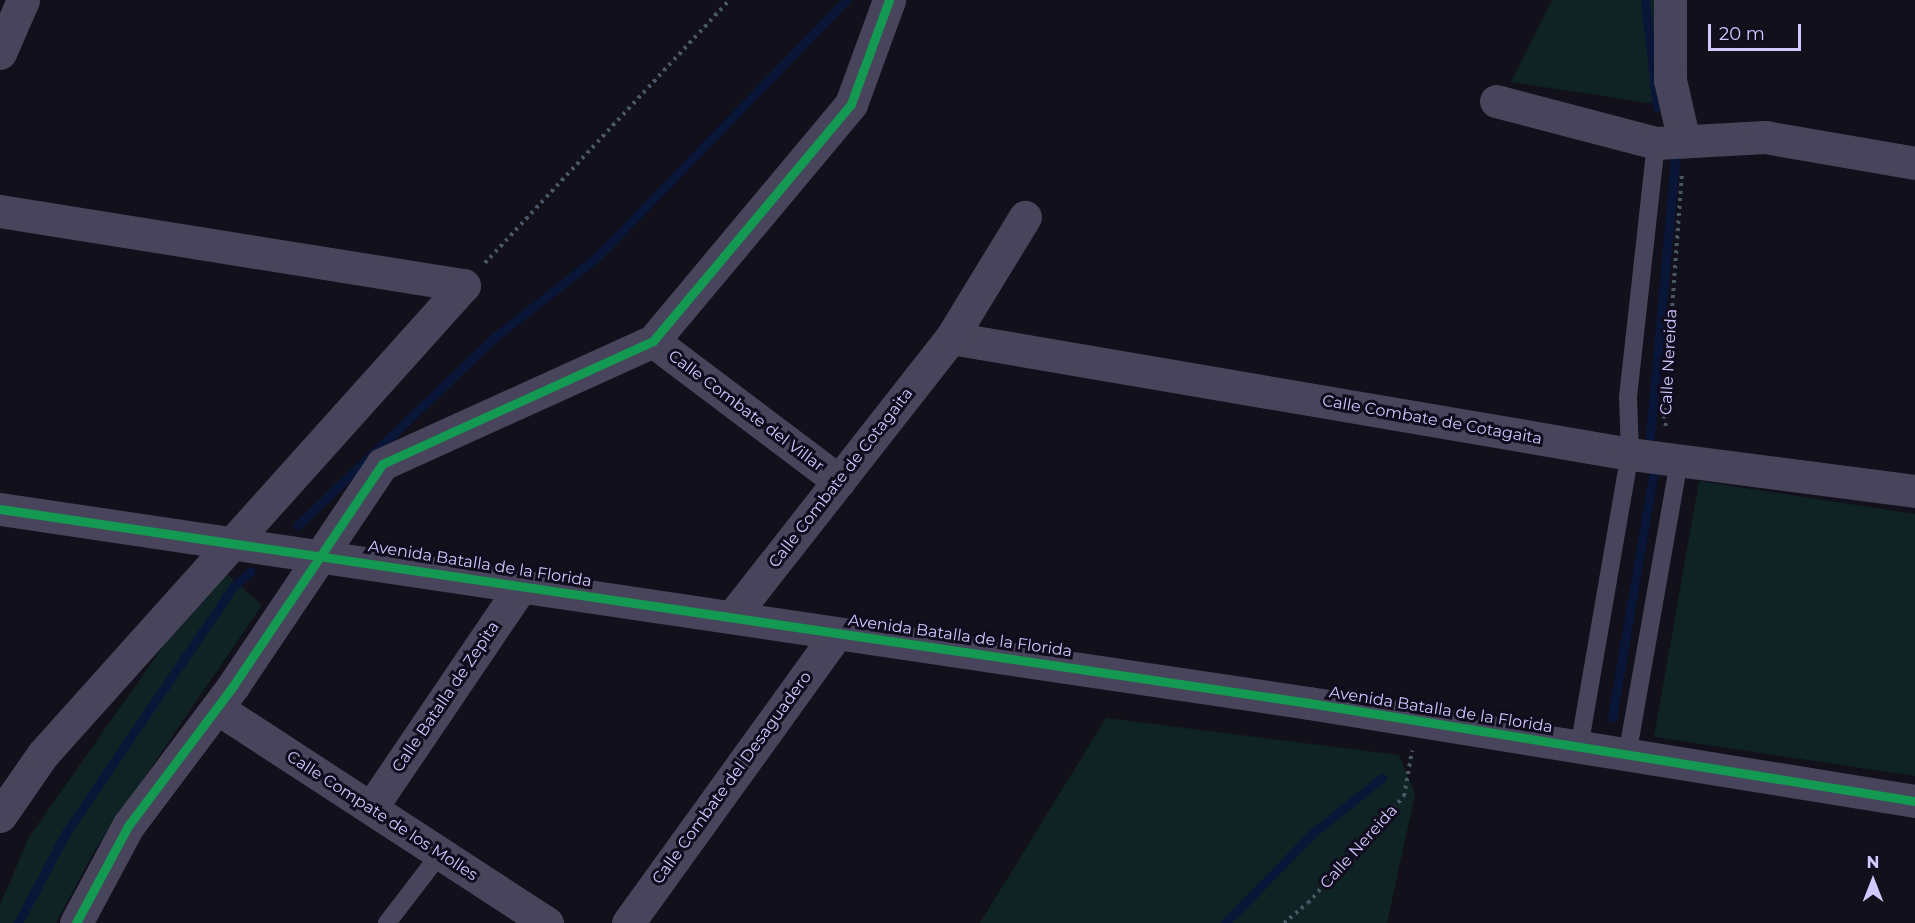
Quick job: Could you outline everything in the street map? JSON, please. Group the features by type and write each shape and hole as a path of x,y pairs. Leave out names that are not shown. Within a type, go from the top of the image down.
{"street":[{"path":"0,52 22,0"},
{"path":"76,923 128,826 217,708 324,555 382,464 653,341 851,104 889,0"},
{"name":"Calle Nereida","path":"1670,0 1670,142"},
{"path":"1496,100 1670,142 1765,137 1915,163"},
{"path":"0,211 464,285"},
{"name":"Calle Combate de Cotagaita","path":"732,617 951,338 1025,217"},
{"path":"0,816 43,754 231,541 464,285"},
{"name":"Calle Combate de Cotagaita","path":"951,338 1630,454 1915,491"},
{"name":"Calle Combate del Villar","path":"653,341 839,481"},
{"name":"Avenida Batalla de la Florida","path":"0,509 231,541 837,633 1915,801"},
{"name":"Calle Batalla de Zepita","path":"371,808 522,585"},
{"name":"Calle Combate del Desaguadero","path":"628,923 837,633"},
{"name":"Calle Compate de los Molles","path":"217,708 547,923"}],"lane":[{"name":"Calle Nereida","path":"1579,748 1630,454 1628,397 1670,142"},
{"path":"1628,756 1679,460"},
{"path":"387,923 441,854"}],"path":[{"path":"464,285 729,0"}],"green space":[{"path":"1552,0 1685,0 1682,108 1511,82"},
{"path":"1699,481 1915,514 1915,776 1654,737"},
{"path":"219,567 262,605 96,848 56,923 0,923 0,905 29,837"},
{"path":"1106,718 1399,755 1415,794 1387,923 980,923"}],"waterway":[{"path":"298,525 496,336 596,258 846,0"},
{"path":"1645,0 1657,107"},
{"path":"1650,436 1675,160"},
{"path":"1612,718 1653,476"},
{"path":"18,923 67,831 233,587 251,571"},
{"path":"1225,923 1313,833 1382,778"}],"cycle path":[{"path":"76,923 128,826 233,686 382,464 653,341 851,104 889,0"},
{"path":"0,509 1309,703 1915,801"}]}
